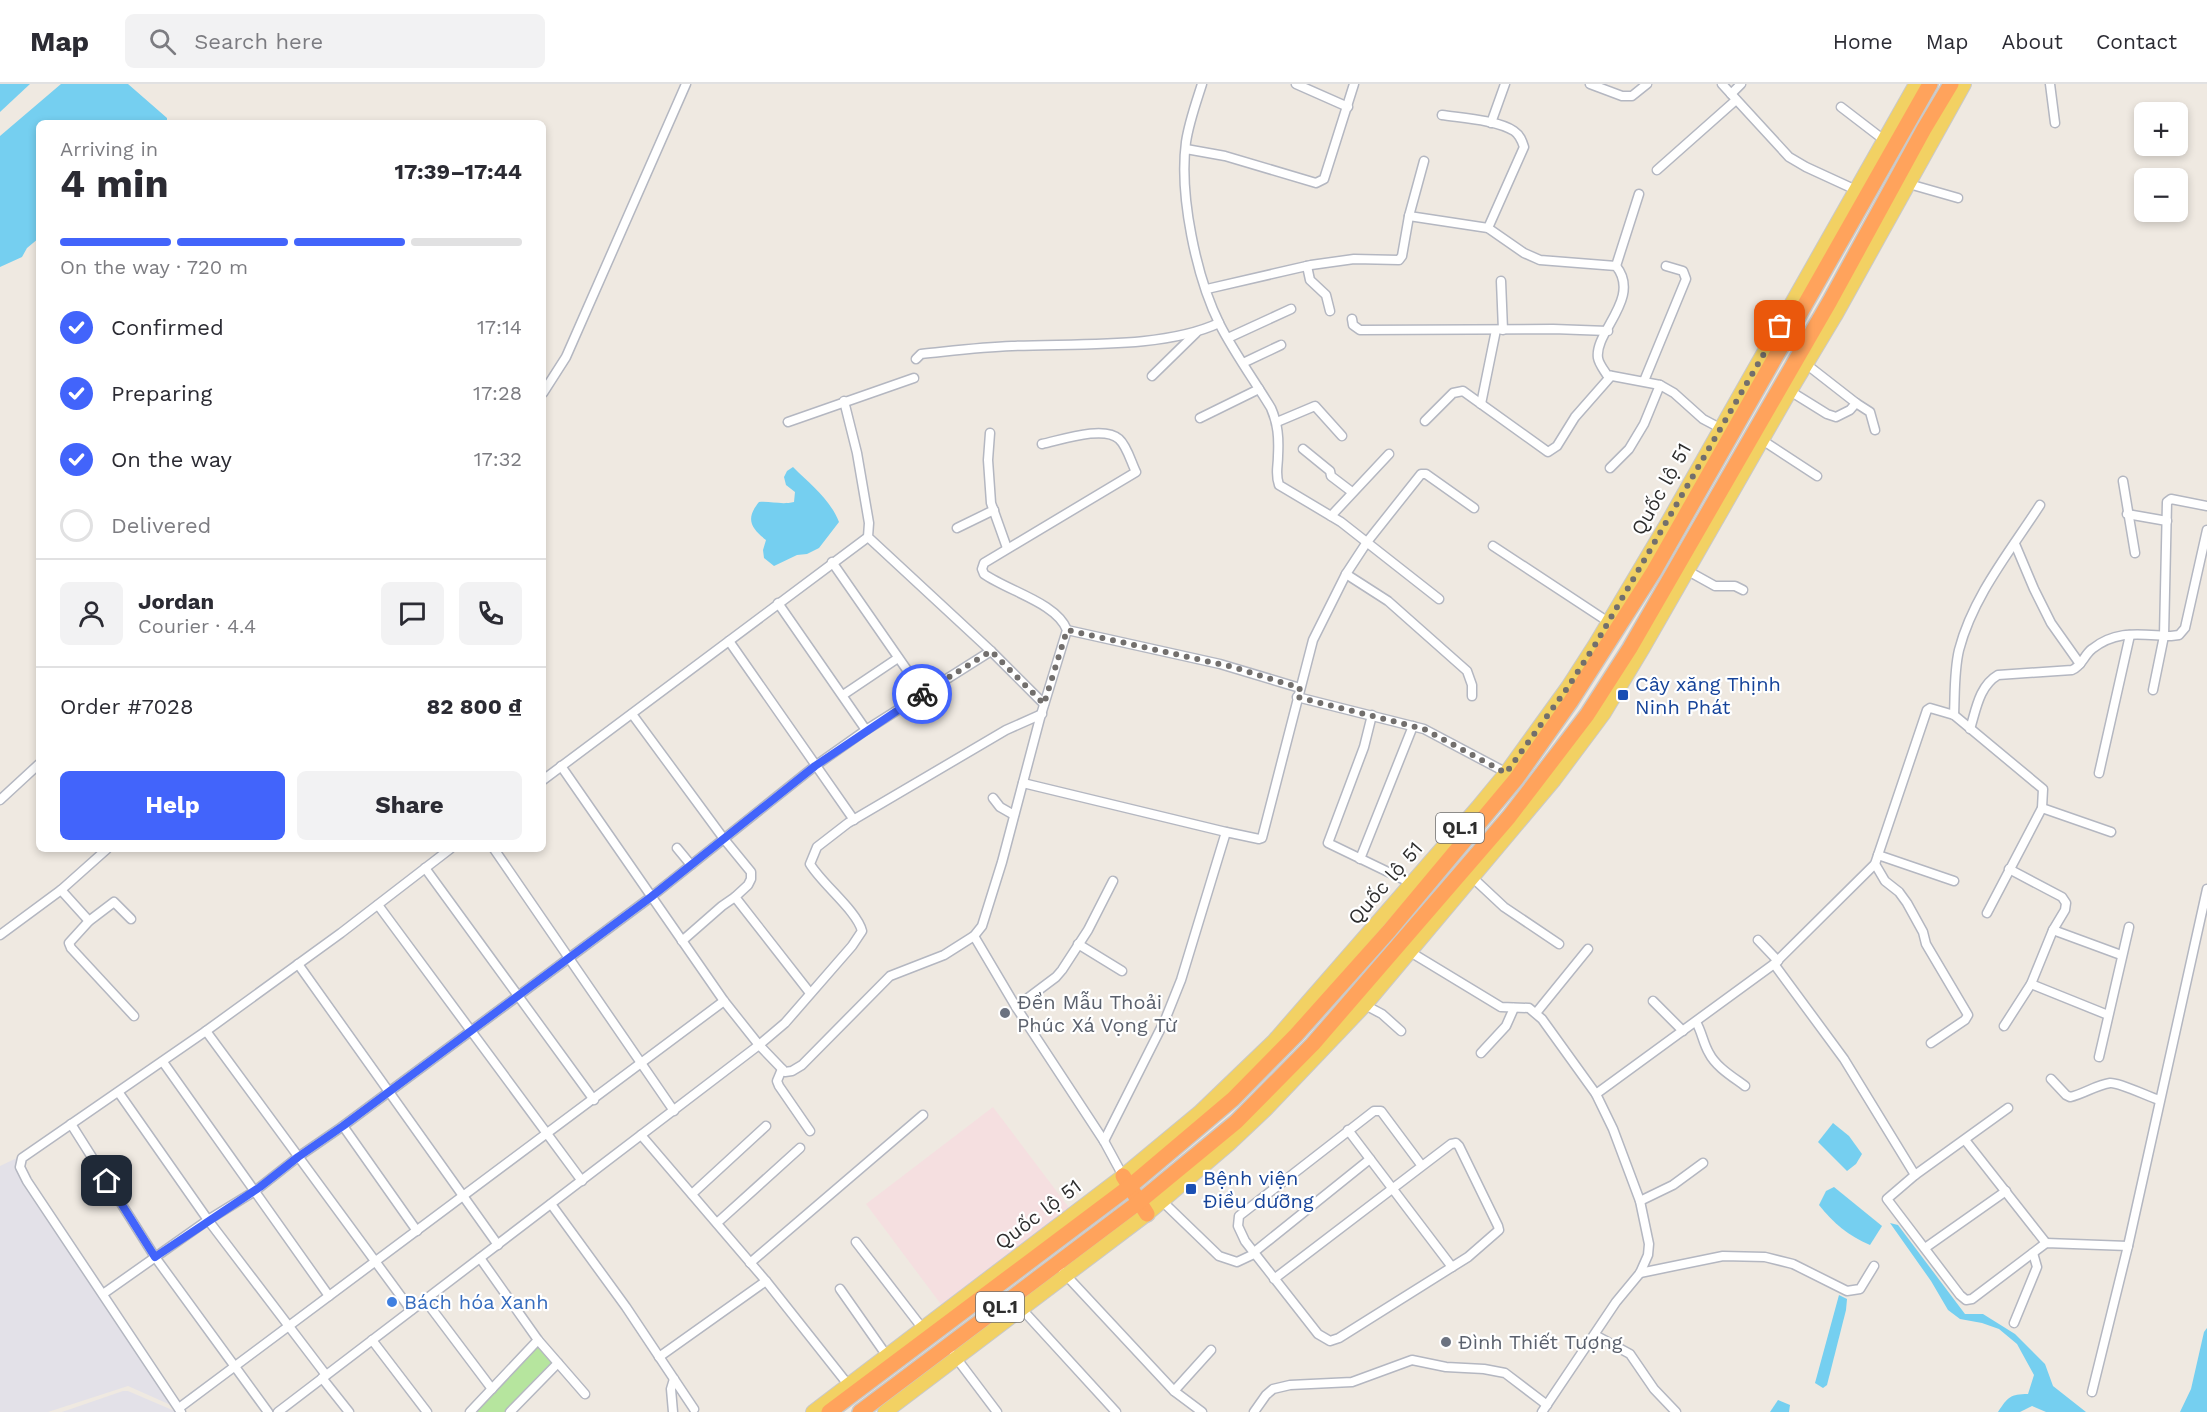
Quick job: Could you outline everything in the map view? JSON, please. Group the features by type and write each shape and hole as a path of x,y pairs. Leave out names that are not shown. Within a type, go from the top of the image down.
{"highway":[{"name":"Quốc lộ 51","path":"828,1412 851,1389 1203,1125 1262,1070 1511,776 1571,701 1613,625 1654,571 1723,434 1833,242 1930,84"},
{"name":"QL.1","path":"860,1412 951,1352 1143,1208 1278,1082 1405,948 1493,845 1603,691 1757,437 1882,219 1951,84"},
{"path":"1126,1181 1143,1208"}],"main road":[{"name":"Quốc lộ 51","path":"1833,242 1857,190 1916,84"},
{"name":"QL.1","path":"1882,219 1909,184 1964,84"},
{"name":"QL.1","path":"1143,1208 1162,1202 1265,1110 1365,1005 1405,948 1473,878 1493,845 1554,780 1604,713 1688,571 1757,437 1806,364 1850,277"},
{"name":"Quốc lộ 51","path":"1384,927 1413,884 1511,776"},
{"name":"Quốc lộ 51","path":"813,1412 851,1389 887,1356 922,1329 1126,1181"},
{"name":"QL.1","path":"885,1412 951,1352"}],"street":[{"path":"546,388 567,357 686,84"},
{"path":"1202,84 1191,117 1186,149 1185,183 1189,223 1207,289 1220,323 1277,422 1279,441 1276,476 1279,485 1331,516 1439,599"},
{"path":"1296,84 1348,107"},
{"path":"1186,149 1225,156 1308,181 1321,182 1324,179 1354,84"},
{"path":"1491,123 1505,84"},
{"path":"1590,84 1622,96 1632,96 1647,84"},
{"path":"1722,84 1789,157 1857,190"},
{"path":"1657,170 1733,97 1742,84"},
{"path":"2050,84 2055,123"},
{"path":"1841,107 1884,140"},
{"path":"1442,115 1503,126 1521,138 1524,147 1488,228"},
{"path":"1207,289 1306,266 1354,259 1399,260 1402,256 1409,216 1424,162"},
{"path":"1909,184 1958,198"},
{"path":"1616,267 1639,194"},
{"path":"1409,216 1488,228 1524,253 1540,260 1616,267 1623,275 1623,292 1608,331 1599,347 1598,360 1603,369 1611,376 1660,385 1674,393 1723,434"},
{"path":"1306,266 1312,284 1326,295 1330,311"},
{"path":"1644,381 1686,279 1683,271 1666,266"},
{"path":"1481,404 1500,330 1501,280"},
{"path":"1228,338 1291,309"},
{"path":"1352,319 1353,325 1360,330 1608,331"},
{"path":"916,359 921,354 1010,346 1072,345 1166,338 1196,333 1220,323"},
{"path":"1152,376 1196,333"},
{"path":"1243,363 1281,345"},
{"path":"1806,364 1870,412 1875,430"},
{"path":"1425,421 1457,391 1463,391 1548,452 1557,446 1575,417 1611,376"},
{"path":"788,422 914,378"},
{"path":"1610,468 1629,449 1644,424 1660,385"},
{"path":"1200,418 1259,389"},
{"path":"1790,391 1827,414 1836,417 1850,410 1856,403"},
{"path":"844,402 857,453 869,523 868,537"},
{"path":"1277,422 1315,406 1342,436"},
{"path":"990,433 988,460 991,503 1007,548"},
{"path":"561,766 724,1001 759,1046 785,1072 802,1065 890,976 944,955 974,936 982,926 1067,630 1063,620 1050,610 984,574 982,569 984,563 1136,472 1121,440 1111,433 1093,433 1042,444"},
{"path":"1757,437 1817,476"},
{"path":"1303,449 1330,471 1331,476 1352,492"},
{"path":"1331,516 1389,454"},
{"path":"1023,783 1259,839 1263,836 1313,640 1346,574 1367,542 1420,474 1424,473 1474,508"},
{"path":"2123,481 2135,553"},
{"path":"2153,690 2164,636 2167,502 2171,499 2207,506"},
{"path":"1954,715 1959,652 1971,615 1997,570 2040,505"},
{"path":"957,528 994,510"},
{"path":"2127,514 2167,521"},
{"path":"1970,729 1978,702 1988,681 1998,675 2073,670 2080,664 2085,654 2100,642 2119,634 2179,635 2185,628 2207,530"},
{"path":"546,778 868,537"},
{"path":"868,537 991,651 1043,709"},
{"path":"2015,544 2051,623 2080,664"},
{"path":"1493,546 1613,625"},
{"path":"832,562 923,693"},
{"path":"1688,571 1715,586 1735,586 1743,590"},
{"path":"1346,574 1388,601 1467,671 1472,685 1472,696"},
{"path":"778,603 866,730"},
{"path":"1067,630 1233,667 1298,692 1413,726 1442,738 1511,776"},
{"path":"2100,773 2130,635"},
{"path":"729,641 854,820"},
{"path":"103,1294 208,1220 255,1191 298,1157 343,1126 651,897 815,766 866,730 991,651"},
{"path":"843,695 898,658"},
{"path":"1596,1095 1776,963 1876,859 1927,710 1933,708 1954,715 2043,789 2042,808 2008,869 1987,913"},
{"path":"278,1412 759,1046 785,1023 852,946 861,931 860,924 853,914 810,864 818,847 854,820 1043,709"},
{"path":"632,714 751,872 748,885 682,941"},
{"path":"1372,715 1364,747 1328,843 1413,884"},
{"path":"1360,859 1413,726"},
{"path":"0,800 36,767"},
{"path":"993,798 1000,807 1014,815"},
{"path":"2042,808 2111,832"},
{"path":"1104,1141 1173,1000 1205,905 1226,832"},
{"path":"677,848 691,865"},
{"path":"0,935 61,890 104,852"},
{"path":"446,852 378,905 206,1031 22,1158 20,1167 27,1181 180,1410 724,1001"},
{"path":"496,852 674,1111"},
{"path":"1876,859 1954,881"},
{"path":"1876,859 1885,880 1899,892 1907,903 1923,932 1926,944 1968,1015 1965,1020 1931,1043"},
{"path":"425,868 594,1100"},
{"path":"2004,1026 2031,984 2053,930 2065,910 2066,903 2062,897 2008,869"},
{"path":"1473,878 1504,907 1559,944"},
{"path":"1016,1007 1056,977 1078,944 1113,881"},
{"path":"2092,1392 2128,1246 2207,889"},
{"path":"61,890 89,921"},
{"path":"735,897 810,993"},
{"path":"131,919 114,902 89,921 69,943 71,948 134,1016"},
{"path":"378,905 582,1181"},
{"path":"2099,1057 2129,927"},
{"path":"2053,930 2121,955"},
{"path":"974,936 1016,1007 1104,1141 1126,1181"},
{"path":"1758,940 1844,1059 1916,1175"},
{"path":"1078,944 1122,971"},
{"path":"1254,1412 1273,1389 1290,1385 1352,1382 1412,1360 1446,1367 1505,1372 1544,1409 1616,1302 1640,1273 1648,1256 1649,1244 1640,1201 1613,1129 1587,1080 1536,1013 1529,1008 1501,1007 1405,948"},
{"path":"1536,1013 1588,949"},
{"path":"298,964 498,1245"},
{"path":"2031,984 2108,1015"},
{"path":"1653,1001 1683,1031"},
{"path":"1365,1005 1382,1014 1401,1030"},
{"path":"1481,1053 1506,1026 1514,1008"},
{"path":"1696,1022 1703,1035 1708,1053 1745,1086"},
{"path":"206,1031 411,1310"},
{"path":"163,1062 329,1296"},
{"path":"782,1069 777,1081 779,1086 810,1131"},
{"path":"2051,1079 2070,1097 2112,1083 2159,1100"},
{"path":"119,1093 208,1220 289,1326 349,1412"},
{"path":"2008,1108 1887,1199 1960,1295 1966,1300 1972,1299 2046,1243 2128,1246"},
{"path":"1274,1279 1451,1144 1456,1143 1498,1226 1499,1230 1495,1236 1452,1268 1340,1338 1330,1341 1318,1334 1253,1253 1239,1232 1239,1216 1374,1111 1381,1111 1422,1166"},
{"path":"750,1263 923,1115"},
{"path":"71,1124 155,1257 268,1412"},
{"path":"343,1126 417,1231"},
{"path":"692,1194 766,1126"},
{"path":"1348,1130 1452,1268"},
{"path":"641,1135 766,1281 851,1389"},
{"path":"1965,1140 2046,1243"},
{"path":"717,1223 800,1148"},
{"path":"1162,1202 1219,1256 1238,1262 1253,1253 1370,1159"},
{"path":"1640,1201 1673,1185 1703,1163"},
{"path":"1925,1248 2006,1191"},
{"path":"551,1204 626,1307 694,1409"},
{"path":"856,1242 922,1329"},
{"path":"2014,1323 2037,1267 2033,1253"},
{"path":"1640,1273 1723,1256 1765,1257 1793,1264 1847,1291 1854,1291 1865,1284 1874,1266"},
{"path":"480,1258 538,1340 585,1394"},
{"path":"1061,1270 1174,1391 1202,1412"},
{"path":"659,1357 766,1281"},
{"path":"840,1289 887,1356"},
{"path":"425,1300 492,1389"},
{"path":"1016,1303 1116,1412"},
{"path":"1594,1335 1630,1354 1654,1389 1676,1412"},
{"path":"372,1340 427,1412"},
{"path":"470,1412 538,1340"},
{"path":"1174,1391 1211,1350"},
{"path":"951,1352 997,1412"},
{"path":"510,1412 558,1363"},
{"path":"673,1412 670,1389 674,1379"}],"shaded area":[{"path":"993,1107 1070,1209 943,1307 866,1204"},
{"path":"19,1157 17,1168 173,1406 128,1386 48,1412 0,1412 0,1166"},
{"path":"123,1391 128,1391 177,1412 62,1412"}],"green space":[{"path":"538,1345 553,1363 506,1412 474,1412"}],"water":[{"path":"0,84 30,84 0,112"},
{"path":"61,84 128,84 167,118 167,120 36,120 36,240 27,248 22,257 0,267 0,136"},
{"path":"793,467 825,499 839,522 819,548 774,566 764,558 763,550 766,540 754,527 751,518 759,502 794,502 795,492 786,485 784,477"},
{"path":"1833,1123 1849,1136 1862,1154 1856,1164 1847,1171 1818,1142"},
{"path":"1834,1187 1882,1226 1870,1245 1842,1228 1819,1205 1826,1191"},
{"path":"1890,1223 1898,1225 1965,1314 1983,1314 2015,1334 2045,1364 2053,1386 2086,1412 2046,1412 2032,1406 2020,1412 1998,1412 2010,1397 2028,1394 2034,1375 2017,1344 1999,1329 1960,1319 1948,1310 1931,1281"},
{"path":"1839,1295 1847,1299 1846,1310 1827,1385 1823,1388 1815,1383"},
{"path":"2207,1328 2207,1412 2180,1412 2191,1389 2204,1332"},
{"path":"1778,1400 1790,1405 1789,1412 1770,1412"}],"way so far":[{"path":"922,694 991,651 1044,704 1067,630 1233,667 1300,688 1297,697 1424,729 1506,773 1568,687 1595,645 1780,326"}],"place":[{"name":"Cây xăng Thịnh Ninh Phát","path":"1623,695"},
{"name":"Đền Mẫu Thoải Phúc Xá Vọng Từ","path":"1005,1013"},
{"name":"Bệnh viện Điều dưỡng","path":"1191,1189"},
{"name":"Bách hóa Xanh","path":"392,1302"},
{"name":"Đình Thiết Tượng","path":"1446,1342"}],"route":[{"path":"107,1181 155,1257 260,1187 651,897 815,766 922,694"}]}
